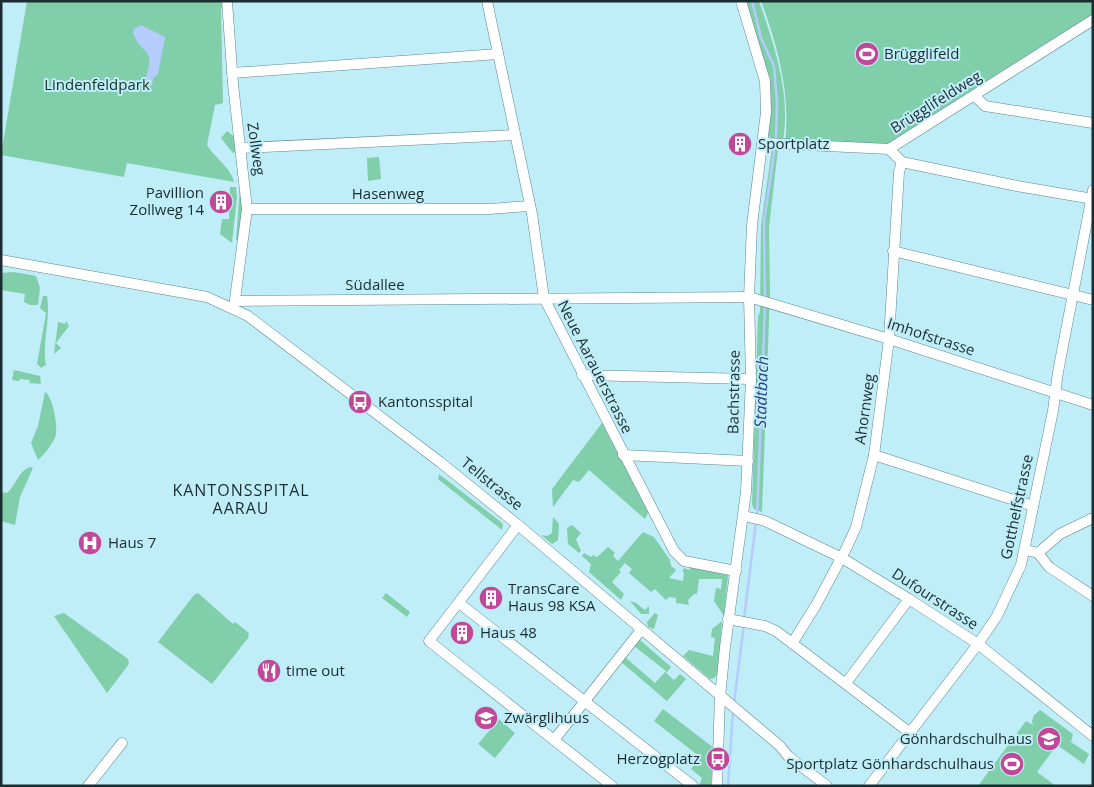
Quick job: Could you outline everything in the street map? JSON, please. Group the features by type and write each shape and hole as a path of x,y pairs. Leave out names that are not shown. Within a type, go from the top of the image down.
{"street":[{"name":"Zollweg","path":"227,1 232,74 247,209 234,304"},
{"name":"Neue Aarauerstrasse","path":"486,1 529,206 544,298 623,455 678,557 684,561 736,571"},
{"name":"Bachstrasse","path":"717,786 736,571 749,517 748,461 754,298 752,225 764,143 766,112 765,80 741,1"},
{"name":"Brügglifeldweg","path":"764,143 889,149 1093,20"},
{"path":"232,74 498,54"},
{"path":"975,96 985,106 1093,123"},
{"path":"241,148 514,135"},
{"path":"889,149 902,162 1017,186 1092,196"},
{"name":"Ahornweg","path":"793,642 842,558 856,527 874,455 889,339 893,251 899,172 902,162"},
{"name":"Gotthelfstrasse","path":"868,786 978,644 997,616 1014,584 1026,550 1072,295 1092,196"},
{"name":"Hasenweg","path":"247,209 479,209 529,206"},
{"path":"893,251 1093,300"},
{"name":"Südallee","path":"1,260 207,297 234,304 544,298 754,298"},
{"name":"Imhofstrasse","path":"754,298 889,339 1093,405"},
{"name":"Tellstrasse","path":"234,304 440,462 518,525 827,786"},
{"path":"582,375 751,379"},
{"path":"623,455 748,461"},
{"path":"874,455 1033,506"},
{"name":"Dufourstrasse","path":"749,517 765,521 842,558 909,598 978,644 1093,736"},
{"path":"1038,553 1060,534 1093,518"},
{"path":"518,525 429,641 612,786"},
{"path":"1026,550 1038,553 1049,567 1093,596"},
{"path":"846,683 909,598"},
{"path":"459,603 693,786"},
{"path":"732,620 765,626 793,642 909,732"},
{"path":"554,740 641,630"},
{"path":"88,786 122,743"}],"green space":[{"name":"Lindenfeldpark","path":"27,1 226,1 221,9 223,103 215,105 207,145 230,172 234,182 127,163 124,177 1,155"},
{"path":"744,1 759,1 780,69 785,105 783,140 771,138 768,135 770,109"},
{"path":"761,1 1093,1 1093,20 889,149 785,144 786,107 782,71 773,35"},
{"path":"227,131 235,137 236,152 233,153 221,138"},
{"path":"772,148 778,149 769,227 770,293 762,512 754,509 752,504 758,316 760,312 761,226"},
{"path":"379,157 381,179 368,181 367,158"},
{"path":"230,187 236,187 237,197 232,243 220,234 222,219 229,219"},
{"path":"240,187 243,198 240,240 236,240"},
{"path":"14,272 36,276 40,288 38,305 30,305 24,302 25,294 1,290 1,273"},
{"path":"43,296 47,296 48,313 45,347 46,365 41,368 37,364 46,313 40,308"},
{"path":"66,321 69,326 56,343 61,348 54,354 58,322 65,324"},
{"path":"14,370 40,376 41,384 29,383 30,380 12,380"},
{"path":"45,392 53,406 56,434 50,446 38,460 31,443 38,426"},
{"path":"602,423 647,509 648,513 645,519 589,470 579,482 573,480 553,507 552,489"},
{"path":"30,467 33,468 20,497 15,525 1,521 1,492 7,493 22,472"},
{"path":"439,474 501,522 503,525 502,530 438,479"},
{"path":"553,517 559,524 558,540 552,544 541,535 547,536 552,533"},
{"path":"572,525 581,533 576,539 581,551 579,553 568,544 567,528"},
{"path":"643,532 654,537 670,560 671,566 676,570 669,578 683,581 684,572 682,572 684,568 689,570 691,566 728,575 724,616 714,601 716,588 721,589 722,579 699,579 697,594 694,594 688,600 689,605 676,603 676,598 669,597 666,600 655,589 651,592 629,573 632,569 625,563 619,570 621,572 612,582 624,594 621,600 589,572 591,564 582,556 584,553 591,557 593,555 597,557 608,547 615,553 613,556 618,561"},
{"path":"198,593 233,624 235,622 249,633 248,638 212,684 158,642 194,595"},
{"path":"386,593 410,612 407,617 382,598"},
{"path":"630,601 645,610 649,606 649,614 641,614"},
{"path":"64,613 128,659 129,664 107,693 54,616"},
{"path":"655,613 658,615 654,629 648,627 647,622"},
{"path":"722,621 718,673 714,678 710,679 683,656 689,650 713,656 715,638 711,637 712,629"},
{"path":"640,640 671,667 666,673 674,680 680,674 686,679 667,701 620,661 624,657 626,658 655,683 666,671 634,646"},
{"path":"663,709 714,748 711,786 699,786 702,778 691,769 700,757 654,721"},
{"name":"Gönhardschulhaus","path":"1040,710 1073,734 1071,742 1089,754 1084,764 1057,745 1037,772 1056,786 978,786 1026,721 1033,725 1034,715"},
{"path":"499,719 515,733 495,758 478,744"}],"water":[{"path":"141,25 165,37 158,74 153,78 152,86 134,84 146,77 149,67 149,56 140,46 133,33 134,29"}],"waterway":[{"name":"Stadtbach","path":"752,1 761,38 774,66 777,103 776,140"},
{"name":"Stadtbach","path":"765,299 764,222 775,146"},
{"name":"Stadtbach","path":"757,517 765,305"},
{"name":"Stadtbach","path":"744,618 756,522"},
{"name":"Stadtbach","path":"734,703 744,624"},
{"name":"Stadtbach","path":"728,786 733,711"}],"place":[{"name":"Brügglifeld","path":"867,54"},
{"name":"Sportplatz","path":"740,144"},
{"name":"Pavillion Zollweg 14","path":"221,202"},
{"name":"Kantonsspital","path":"360,402"},
{"name":"Haus 7","path":"90,543"},
{"name":"TransCare Haus 98 KSA","path":"491,598"},
{"name":"Haus 48","path":"462,633"},
{"name":"time out","path":"269,671"},
{"name":"Zwärglihuus","path":"486,718"},
{"name":"Gönhardschulhaus","path":"1049,739"},
{"name":"Herzogplatz","path":"718,759"},
{"name":"Sportplatz Gönhardschulhaus","path":"1012,764"}],"district":[{"name":"KANTONSSPITAL AARAU","path":"241,499"}]}
